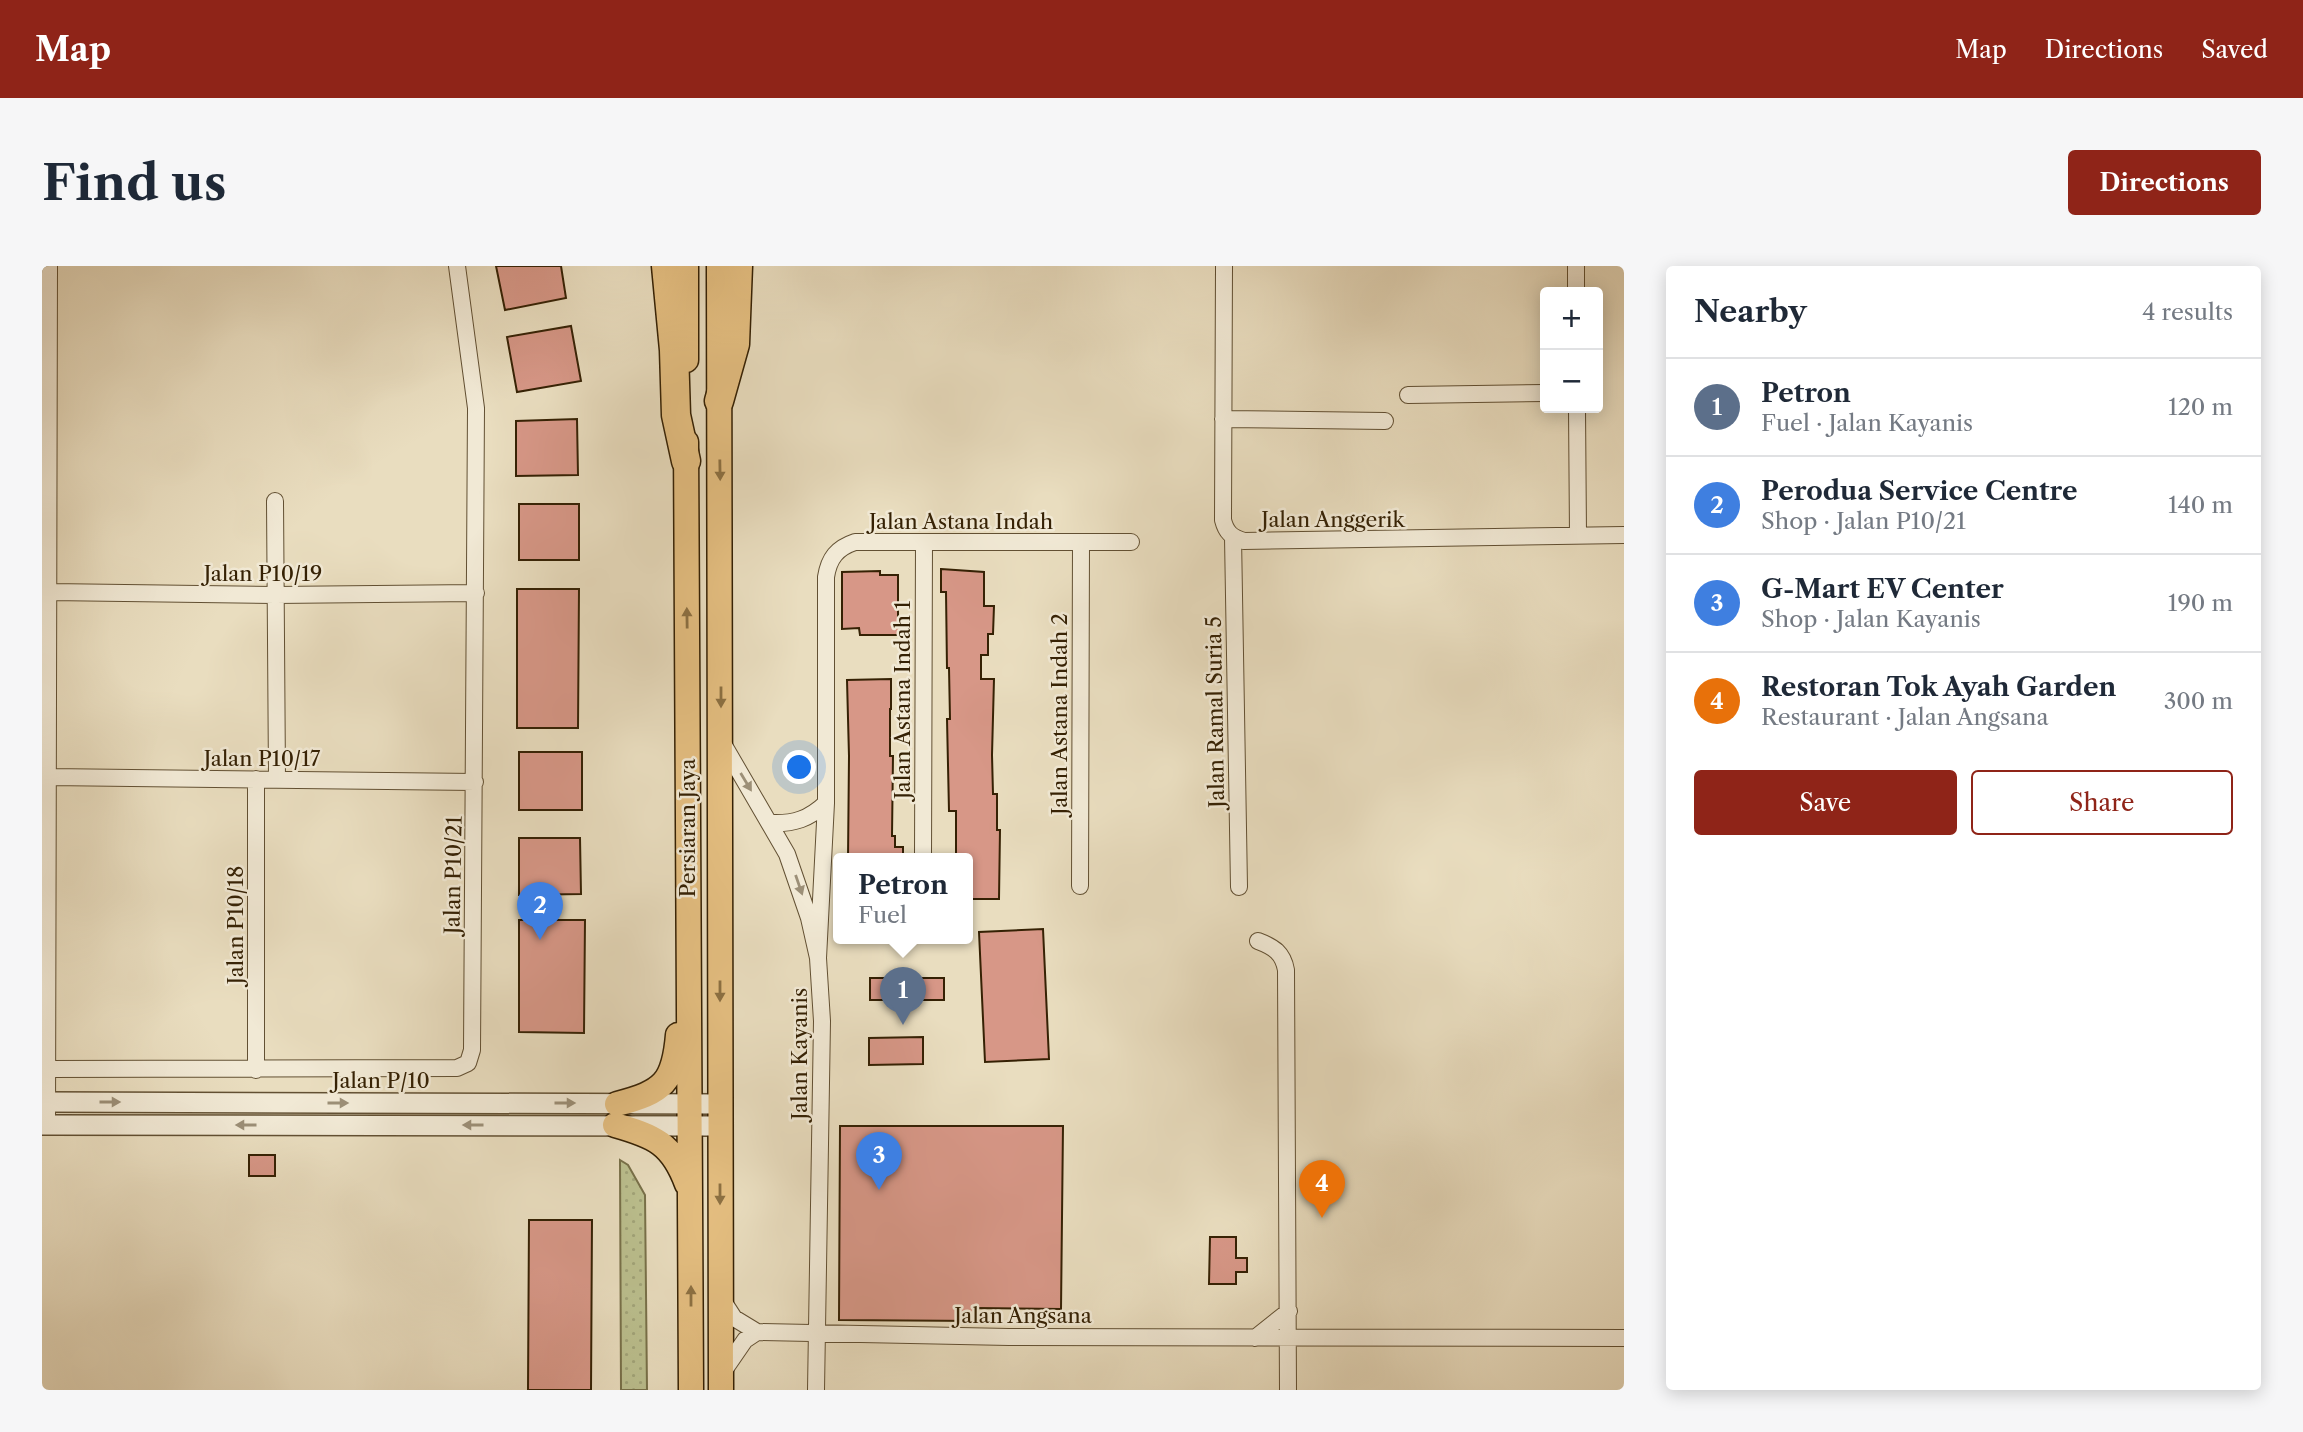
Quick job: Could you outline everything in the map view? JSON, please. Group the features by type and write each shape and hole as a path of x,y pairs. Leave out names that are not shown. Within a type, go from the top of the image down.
{"highway":[{"path":"666,266 674,350 676,415 686,461"},
{"path":"719,401 735,344 738,266"}],"main road":[{"name":"Persiaran Jaya","path":"686,266 691,1390"},
{"name":"Persiaran Jaya","path":"719,266 721,1383"},
{"path":"687,900 676,1061 667,1080 655,1091 616,1114 669,1149 682,1172 692,1205"}],"street":[{"path":"44,1125 47,1069 49,778 50,592 46,397 49,266"},
{"name":"Jalan P10/21","path":"47,1069 457,1068 468,1063 472,1050 477,408 457,266"},
{"name":"Jalan Anggerik","path":"1224,266 1223,520 1226,530 1233,537 1244,541 1624,535"},
{"path":"1576,266 1576,287"},
{"path":"1408,395 1540,393"},
{"path":"1577,413 1578,535"},
{"path":"1223,419 1385,421"},
{"path":"275,501 276,779"},
{"name":"Jalan Ramal Suria 5","path":"1233,537 1239,887"},
{"name":"Jalan Astana Indah","path":"818,958 826,803 826,577 832,557 840,548 855,541 1132,541"},
{"name":"Jalan Astana Indah 1","path":"923,853 924,541"},
{"name":"Jalan Astana Indah 2","path":"1080,886 1081,541"},
{"name":"Jalan P10/19","path":"50,592 275,595 476,593"},
{"name":"Jalan Kayanis","path":"721,740 787,853 818,958 822,1021 816,1390"},
{"name":"Jalan P10/17","path":"49,778 475,782"},
{"name":"Jalan P10/18","path":"256,779 256,1070"},
{"path":"771,823 788,824 803,820 826,803"},
{"path":"1258,942 1278,950 1284,959 1286,970 1288,1390"},
{"name":"Jalan P/10","path":"44,1102 720,1115"},
{"name":"Jalan P/10","path":"44,1125 616,1114"},
{"path":"720,1295 734,1318 757,1332 736,1350 721,1383"},
{"path":"1288,1362 1321,1338 1303,1326 1289,1311"},
{"path":"1288,1362 1255,1338 1289,1311"},
{"name":"Jalan Angsana","path":"757,1332 1255,1338 1624,1338"}],"green space":[{"path":"620,1160 628,1165 645,1195 647,1390 621,1390"}],"building":[{"path":"496,266 561,266 566,298 505,310"},
{"path":"571,326 581,381 517,392 507,337"},
{"path":"577,419 578,475 516,476 516,421"},
{"path":"519,504 579,504 579,560 519,560"},
{"path":"941,569 984,572 984,606 994,606 993,634 988,634 988,655 981,655 981,679 994,679 992,755 993,794 997,794 997,830 1000,830 999,899 973,899 973,853 956,853 956,811 949,811 947,719 950,719 946,592 941,592"},
{"path":"880,571 880,575 898,575 898,617 903,617 903,635 860,635 859,628 842,629 842,572"},
{"path":"517,589 579,589 578,728 517,728"},
{"path":"891,679 892,836 895,836 895,847 903,847 903,853 848,853 847,680"},
{"path":"519,752 582,752 582,810 519,810"},
{"path":"519,838 580,838 581,894 519,895"},
{"path":"519,920 585,920 584,1033 519,1032"},
{"path":"1043,929 1049,1059 985,1062 979,932"},
{"path":"870,978 944,978 944,1000 870,1000"},
{"path":"923,1037 923,1064 869,1065 869,1038"},
{"path":"840,1126 1063,1126 1061,1309 977,1308 977,1321 839,1320"},
{"path":"249,1155 275,1155 275,1176 249,1176"},
{"path":"529,1220 592,1220 591,1390 528,1390"},
{"path":"1210,1237 1236,1237 1236,1258 1247,1258 1247,1272 1236,1272 1236,1284 1209,1284"}],"place":[{"name":"Perodua Service Centre","path":"540,940"},
{"name":"Petron","path":"903,1025"},
{"name":"G-Mart EV Center","path":"879,1190"},
{"name":"Restoran Tok Ayah Garden","path":"1322,1218"}]}
